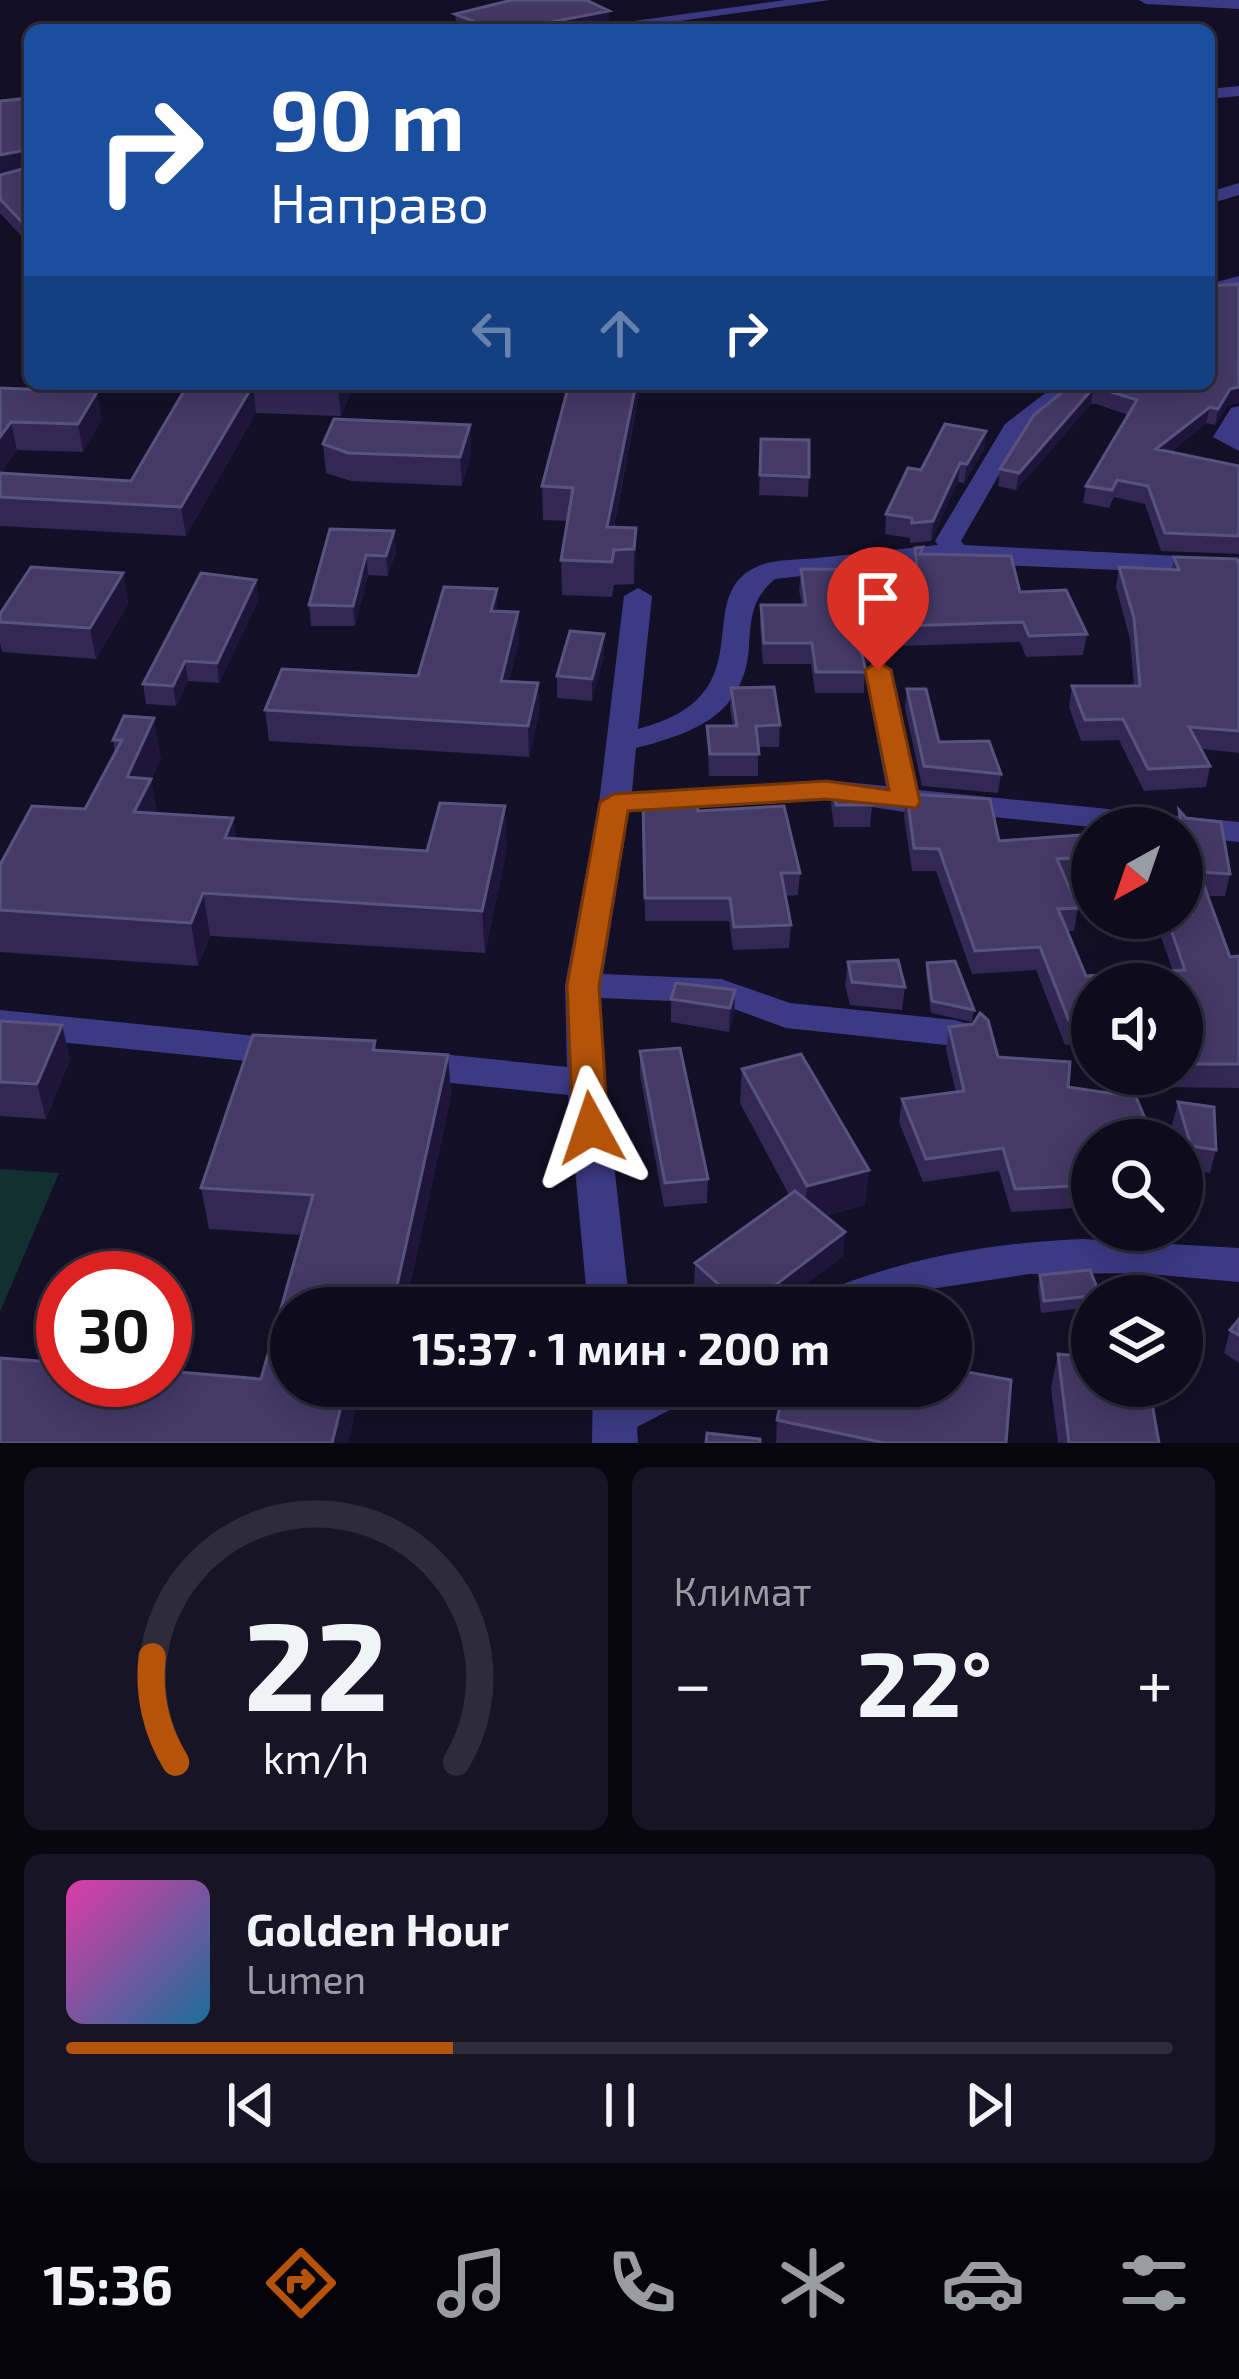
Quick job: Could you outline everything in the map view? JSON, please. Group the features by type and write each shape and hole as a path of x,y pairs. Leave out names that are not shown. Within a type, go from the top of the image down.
{"street":[{"path":"633,24 824,0"},
{"path":"1146,0 1239,4"},
{"path":"670,20 677,24"},
{"path":"955,550 948,541 1013,429 1063,390"},
{"path":"1239,413 1225,437 1239,444"},
{"path":"621,743 684,728 725,695 732,681 742,591 767,572 955,550 974,556 1239,567"},
{"path":"606,1287 586,1083 583,986 614,802 638,596"},
{"path":"878,670 905,802"},
{"path":"614,802 826,790 905,802 1111,815 1239,832"},
{"path":"583,986 698,988 786,1015 955,1033"},
{"path":"0,1023 328,1057"},
{"path":"375,1061 586,1083"},
{"path":"869,1287 1058,1252 1239,1265"}],"green space":[{"path":"0,1169 59,1173 0,1312"}],"building":[{"path":"512,0 586,0 609,11 541,24 480,24 455,14"},
{"path":"24,99 24,150 0,155 0,101"},
{"path":"24,169 24,220 0,199 0,175"},
{"path":"1239,284 1239,387 1230,389 1218,409 1210,407 1156,449 1239,466 1239,536 1165,533 1148,486 1117,480 1112,490 1086,486 1137,400 1105,390 1215,390 1215,286"},
{"path":"0,388 97,392 78,424 11,422 0,437"},
{"path":"184,390 250,390 181,507 0,497 0,473 131,481"},
{"path":"567,390 635,390 607,527 636,528 634,549 614,550 612,562 561,560 573,488 542,486"},
{"path":"1065,390 1091,390 1019,473 1000,469 1034,415"},
{"path":"334,419 470,425 460,457 348,453 323,444"},
{"path":"945,424 986,431 967,464 960,463 933,521 912,523 912,518 886,514 908,468 921,470"},
{"path":"761,439 809,440 809,477 760,475"},
{"path":"330,529 394,531 386,556 366,555 353,606 309,605"},
{"path":"923,547 920,554 1011,556 1020,592 1066,590 1087,634 1029,636 1023,622 869,627 871,640 861,650 866,672 816,672 812,643 764,643 761,605 806,605 801,569 917,570 915,548"},
{"path":"1174,557 1237,559 1239,731 1189,727 1210,766 1148,769 1123,719 1085,720 1072,686 1140,686 1134,618 1119,567 1179,570"},
{"path":"31,567 123,573 90,628 0,622 0,614"},
{"path":"201,573 256,580 217,663 185,661 173,686 143,684"},
{"path":"444,587 497,589 491,611 518,612 501,681 538,683 528,726 265,710 282,669 418,676"},
{"path":"570,631 604,634 592,679 557,676"},
{"path":"774,687 780,725 756,726 759,754 710,754 707,726 737,726 731,688"},
{"path":"907,689 926,689 939,742 989,741 1001,774 924,766"},
{"path":"124,716 154,718 127,777 151,779 134,812 233,818 225,838 427,851 440,803 505,806 482,911 203,893 191,923 0,910 0,865 32,806 85,809 122,740 113,740"},
{"path":"833,783 870,789 872,805 836,805"},
{"path":"907,794 990,799 999,841 1071,836 1071,858 1057,859 1071,892 1071,908 1058,909 1081,963 1071,963 1071,1021 1040,947 975,951 939,849 914,848"},
{"path":"696,799 698,811 784,806 800,873 781,873 791,925 734,927 730,898 645,898 643,800"},
{"path":"1203,820 1221,822 1230,874 1203,872"},
{"path":"1203,883 1230,957 1239,956 1239,1064 1203,1064 1203,963 1183,963 1174,939 1203,939"},
{"path":"898,960 905,987 852,982 848,962"},
{"path":"955,961 974,1010 932,1001 927,963"},
{"path":"676,983 735,990 730,1008 671,999"},
{"path":"980,1013 988,1020 998,1057 1070,1062 1071,1095 1136,1097 1145,1119 1071,1119 1071,1186 1015,1189 1003,1148 926,1159 902,1099 964,1091 949,1027 973,1024"},
{"path":"0,1021 62,1025 37,1084 0,1082"},
{"path":"253,1035 375,1041 373,1050 448,1055 397,1287 287,1287 313,1195 201,1188"},
{"path":"680,1048 708,1179 665,1183 640,1051"},
{"path":"801,1054 869,1170 807,1186 742,1069"},
{"path":"1178,1102 1214,1107 1216,1150 1203,1148 1203,1119 1183,1119"},
{"path":"795,1191 845,1232 773,1287 722,1287 695,1263"},
{"path":"1090,1270 1092,1275 1071,1275 1071,1298 1044,1301 1040,1275"},
{"path":"270,1347 270,1407 341,1407 332,1443 0,1443 0,1358 36,1361 36,1407 192,1407 192,1373 261,1379"},
{"path":"1058,1354 1071,1355 1071,1407 1153,1407 1159,1443 1069,1443"},
{"path":"972,1373 1011,1380 1006,1443 885,1443 777,1420 780,1407 972,1407"},
{"path":"707,1433 760,1439 760,1443 706,1443"}],"route":[{"path":"591,1128 583,986 614,802 826,790 905,802 878,670"}]}
